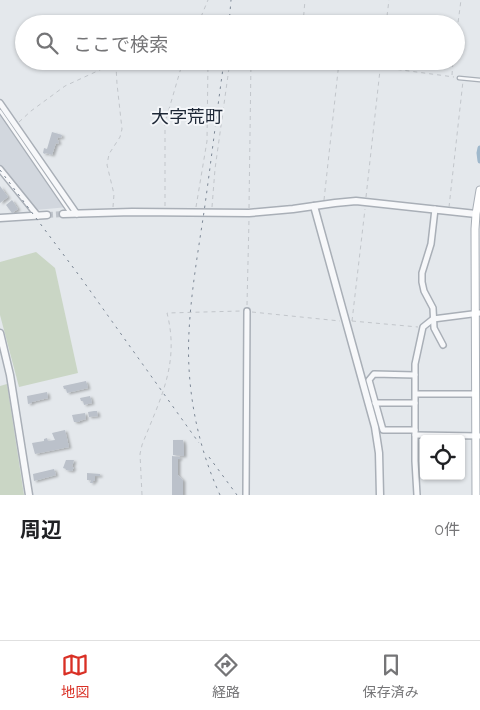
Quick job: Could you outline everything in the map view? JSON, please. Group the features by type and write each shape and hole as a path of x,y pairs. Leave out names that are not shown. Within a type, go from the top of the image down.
{"main road":[{"path":"476,495 478,435 475,394 478,314 476,214 480,190"}],"street":[{"path":"0,103 74,214"},
{"path":"0,169 38,216"},
{"path":"63,214 249,213 345,202 365,202 476,214"},
{"path":"314,206 377,439 380,495"},
{"path":"435,209 431,244 422,273 422,282 424,291 434,308 434,328 443,345"},
{"path":"0,218 47,215"},
{"path":"246,495 247,311"},
{"path":"417,495 415,375 416,356 423,327 433,319 478,314"},
{"path":"0,333 10,375 29,495"},
{"path":"415,375 374,374 369,380 383,430 478,435"},
{"path":"416,394 475,394"},
{"path":"375,403 416,403"}],"lane":[{"path":"459,78 480,80"},
{"path":"0,111 74,214"}],"path":[{"path":"202,15 208,0"},
{"path":"303,15 305,0"},
{"path":"387,15 389,0"},
{"path":"459,15 461,0"},
{"path":"14,124 65,86 100,70"},
{"path":"113,208 114,194 107,165 109,154 120,137 122,129 116,70"},
{"path":"165,212 166,123 181,70"},
{"path":"195,213 207,141 208,70"},
{"path":"212,213 229,70"},
{"path":"247,311 251,70"},
{"path":"323,205 338,70"},
{"path":"381,70 352,321 423,327"},
{"path":"402,70 459,78"},
{"path":"452,70 452,77"},
{"path":"448,211 464,78"},
{"path":"142,495 140,454 147,432 164,393 170,370 172,345 171,328 167,313 247,311 346,322"}],"shaded area":[{"path":"0,106 68,207 36,210 0,166"}],"green space":[{"path":"36,252 55,268 78,373 19,387 0,315 0,262"},
{"path":"7,384 24,495 0,495 0,386"}],"building":[{"path":"52,132 62,135 61,138 58,137 58,144 56,143 52,155 45,154 43,153 44,148 47,149"},
{"path":"0,186 8,197 0,203"},
{"path":"12,200 18,209 12,213 6,205"},
{"path":"86,381 88,388 67,393 63,386"},
{"path":"47,392 48,398 28,404 27,396"},
{"path":"90,396 92,403 84,405 80,398"},
{"path":"97,411 98,416 89,417 88,412"},
{"path":"85,413 86,419 74,422 72,415"},
{"path":"65,430 69,447 35,454 32,443 44,441 47,438 48,441 55,440 52,433"},
{"path":"173,440 183,440 184,456 173,455"},
{"path":"172,456 180,457 178,459 178,475 183,480 183,495 172,495"},
{"path":"66,460 74,460 72,471 63,468"},
{"path":"54,469 56,475 34,481 33,474"},
{"path":"87,473 100,474 100,476 95,476 95,481 90,483 91,480 87,480"}],"waterway":[{"path":"480,148 480,161"}],"tunnel":[{"path":"47,215 63,214"}],"railway":[{"path":"230,15 231,0"},
{"path":"220,495 199,436 191,395 189,353 193,287 223,70"},
{"path":"0,170 81,278 199,443"},
{"path":"209,457 237,495"}],"district":[{"name":"大字荒町","path":"187,116"}]}
